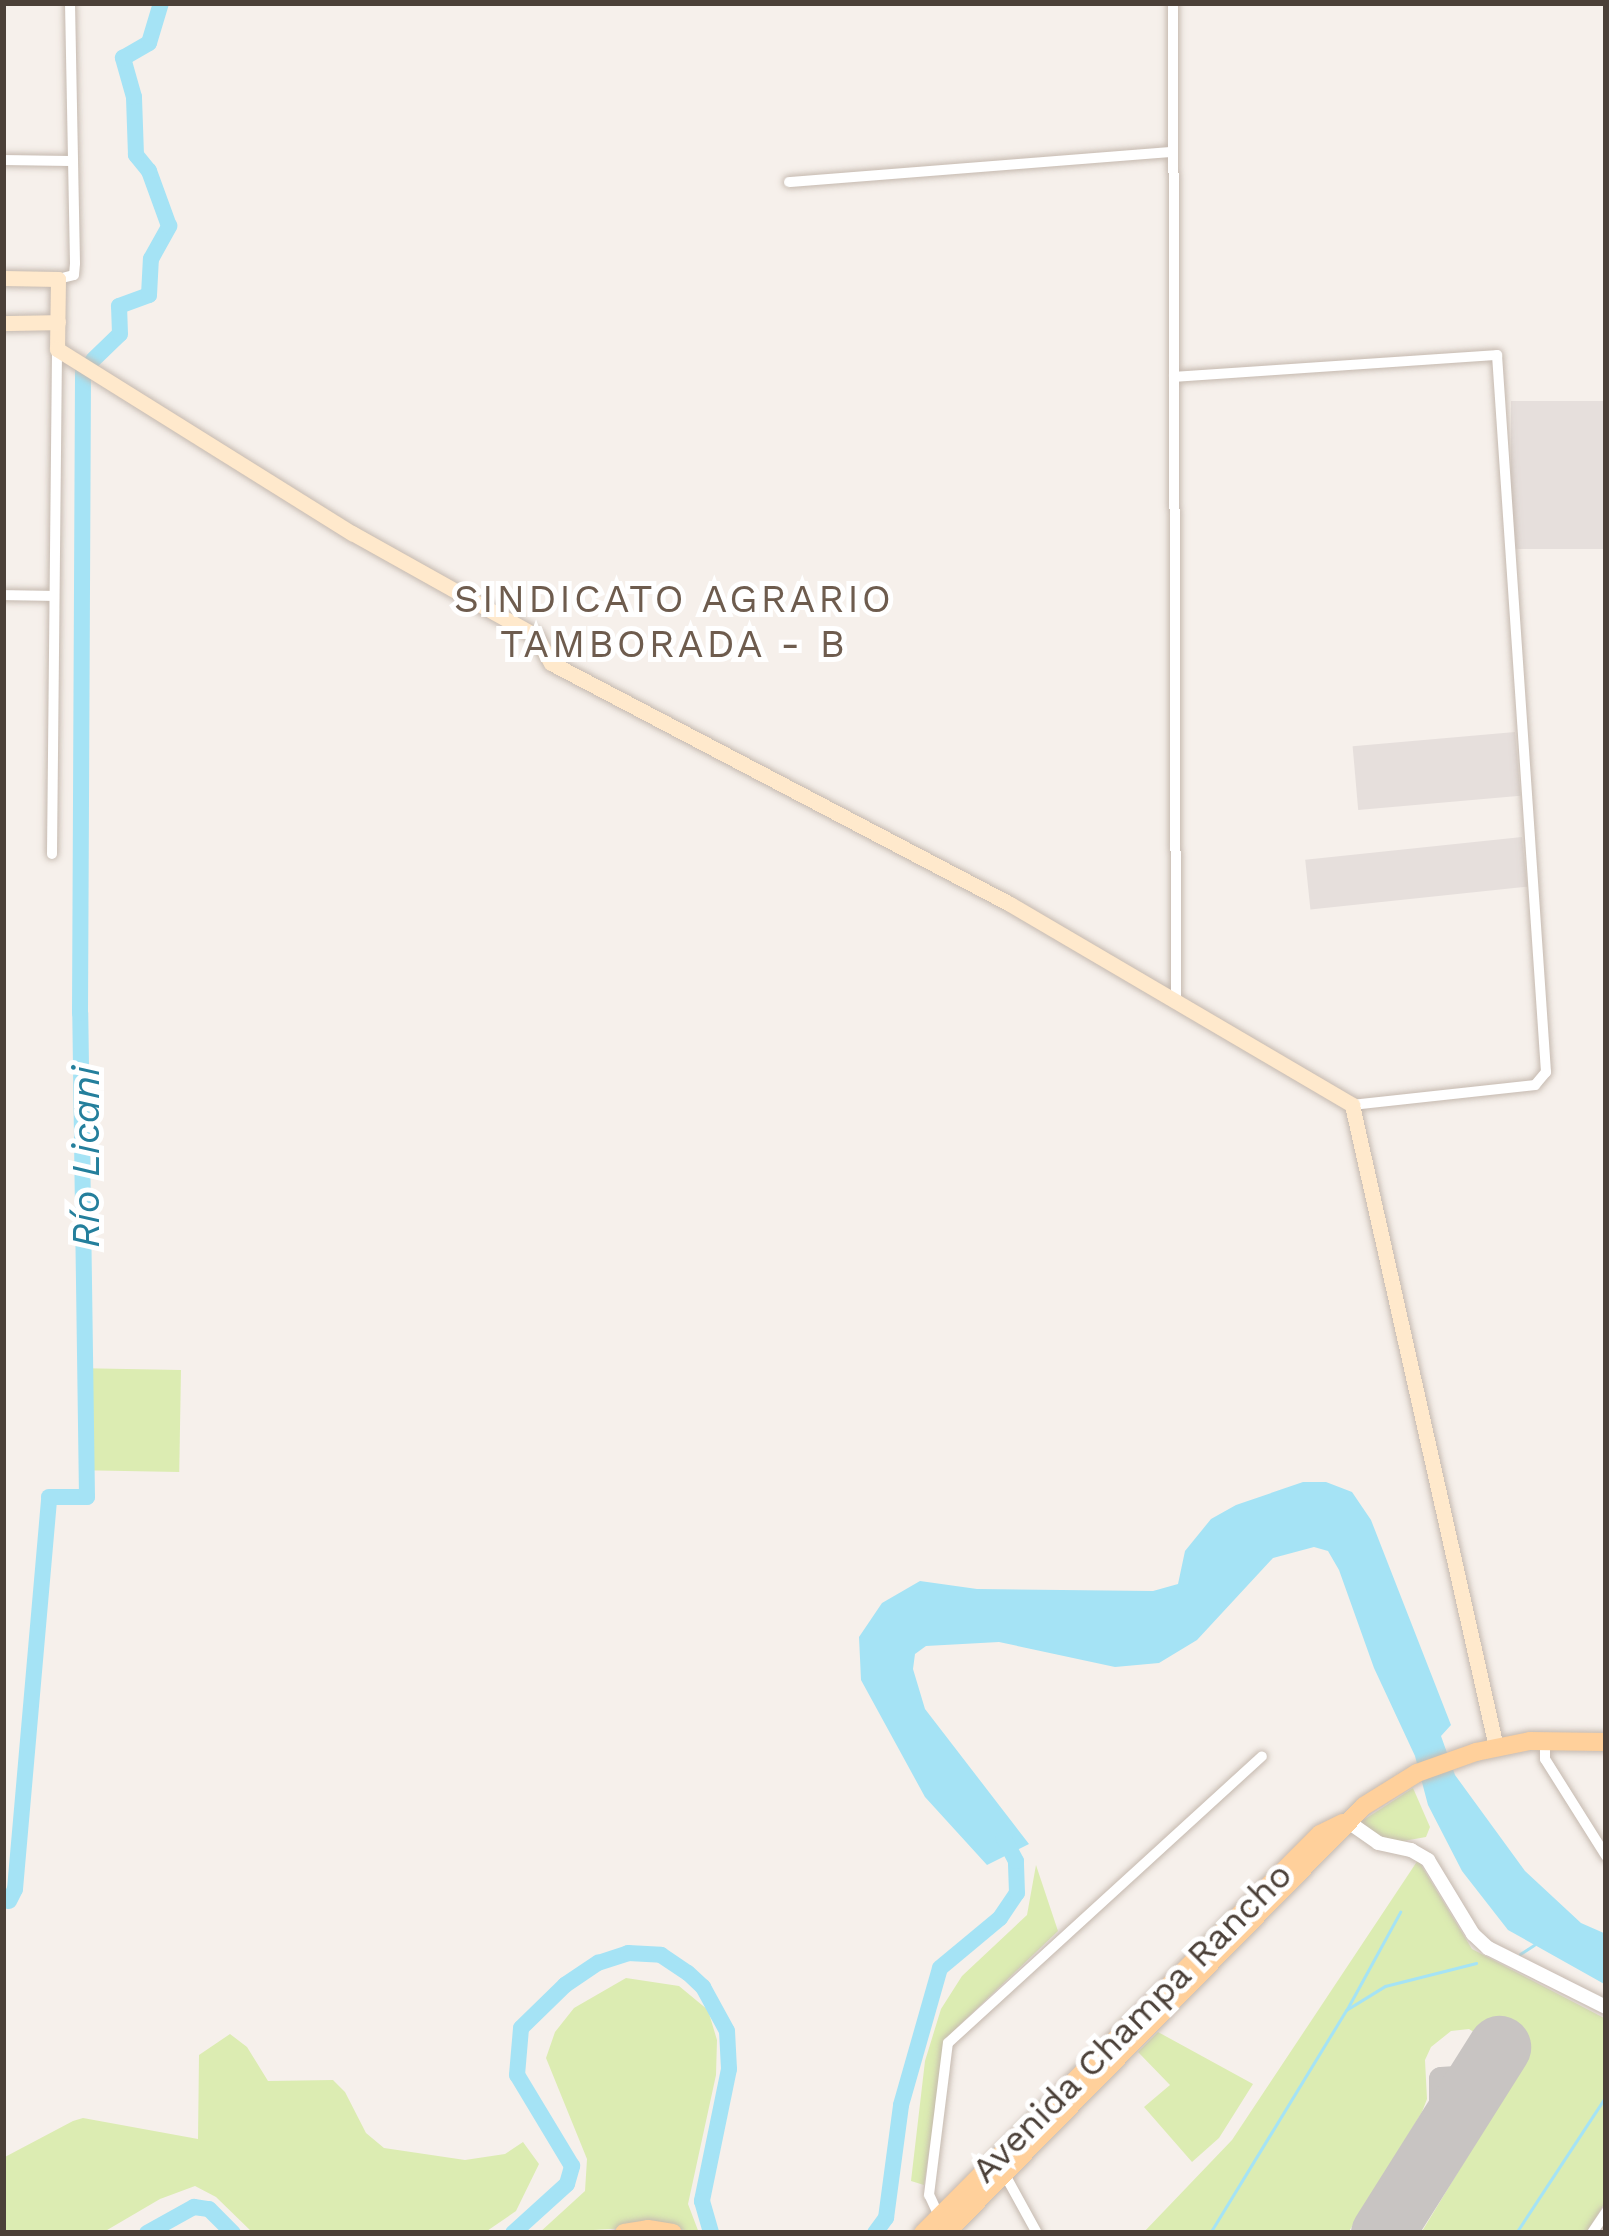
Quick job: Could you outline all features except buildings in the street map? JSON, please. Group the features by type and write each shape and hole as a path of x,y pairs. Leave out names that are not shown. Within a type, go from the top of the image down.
{"main road":[{"path":"3,278 58,279 57,349 352,533 536,636 551,664 698,736 1010,904 1352,1106 1496,1747"},
{"path":"3,323 58,322"},
{"name":"Avenida Champa Rancho","path":"923,2233 943,2225 1347,1821 1418,1773 1452,1760 1496,1747 1606,1742"},
{"path":"624,2233 648,2228 673,2233"}],"street":[{"path":"58,279 74,275 70,3"},
{"path":"1173,3 1176,1003"},
{"path":"789,182 1172,152"},
{"path":"3,160 70,161"},
{"path":"52,854 57,349"},
{"path":"1174,377 1497,355 1546,1072 1535,1085 1352,1106"},
{"path":"3,595 53,596"},
{"path":"1545,1742 1552,1771 1606,1856"},
{"path":"943,2225 929,2195 948,2044 1262,1756"},
{"path":"1347,1821 1378,1843 1412,1850 1428,1860 1473,1934 1488,1948 1606,2007"},
{"path":"999,2169 1037,2233"},
{"path":"1592,2233 1606,2212"}],"shaded area":[{"path":"1511,401 1606,401 1606,549 1511,549"},
{"path":"1515,732 1521,796 1358,810 1353,746"},
{"path":"1522,837 1527,887 1310,910 1305,860"}],"green space":[{"path":"86,1368 181,1370 179,1472 84,1470"},
{"path":"1413,1788 1430,1827 1426,1837 1392,1843 1367,1833 1359,1823"},
{"path":"1418,1860 1472,1949 1606,2019 1606,2201 1586,2233 1421,2233 1524,2063 1469,2029 1451,2031 1431,2047 1425,2060 1427,2099 1422,2112 1348,2233 1143,2233 1232,2140"},
{"path":"1036,1865 1058,1931 946,2038 924,2185 911,2181 925,2061 941,2009 962,1976 1027,1915"},
{"path":"626,1978 679,1986 708,2010 717,2040 716,2075 688,2204 699,2233 665,2226 539,2233 585,2191 587,2159 546,2058 555,2032 574,2008"},
{"path":"1158,2032 1253,2084 1219,2138 1192,2162 1144,2107 1170,2085 1138,2052"},
{"path":"230,2034 247,2047 268,2081 333,2080 345,2092 366,2133 384,2148 465,2160 505,2154 523,2142 539,2164 516,2211 484,2233 253,2233 216,2197 195,2186 160,2199 102,2233 3,2233 3,2158 73,2121 83,2118 198,2139 199,2055"}],"water":[{"path":"1303,1482 1326,1482 1352,1492 1371,1520 1451,1725 1441,1736 1455,1775 1525,1871 1581,1923 1606,1934 1606,1985 1508,1930 1462,1871 1428,1805 1415,1756 1374,1668 1339,1570 1328,1551 1314,1547 1273,1558 1197,1640 1159,1663 1115,1667 999,1642 926,1646 915,1654 913,1669 925,1709 1029,1844 987,1865 925,1797 861,1680 859,1637 882,1603 920,1581 977,1589 1153,1591 1178,1584 1185,1551 1211,1519 1236,1505"}],"waterway":[{"name":"Río Licani","path":"93,360 120,334 119,306 149,295 151,259 169,226 149,171 136,155 134,97 123,58 149,43 161,3"},
{"name":"Río Licani","path":"9,1901 15,1889 49,1497 87,1497 80,1013 83,371"},
{"path":"875,2233 886,2218 901,2105 940,1968 1000,1918 1017,1893 1016,1861 1003,1837"},
{"path":"1347,2009 1400,1912"},
{"path":"1520,1954 1534,1945"},
{"path":"513,2233 567,2184 572,2166 517,2075 521,2028 565,1985 598,1963 628,1953 661,1955 688,1973 703,1987 727,2031 729,2069 702,2201 711,2233"},
{"path":"1210,2233 1346,2010 1385,1986 1476,1963"},
{"path":"1516,2233 1606,2096"},
{"path":"147,2233 194,2207 209,2209 233,2233"}],"taxiway":[{"path":"1433,2150 1441,2131 1441,2079 1456,2078"}],"runway":[{"path":"1382,2233 1499,2047"}],"district":[{"name":"SINDICATO AGRARIO TAMBORADA - B","path":"674,622"}]}
